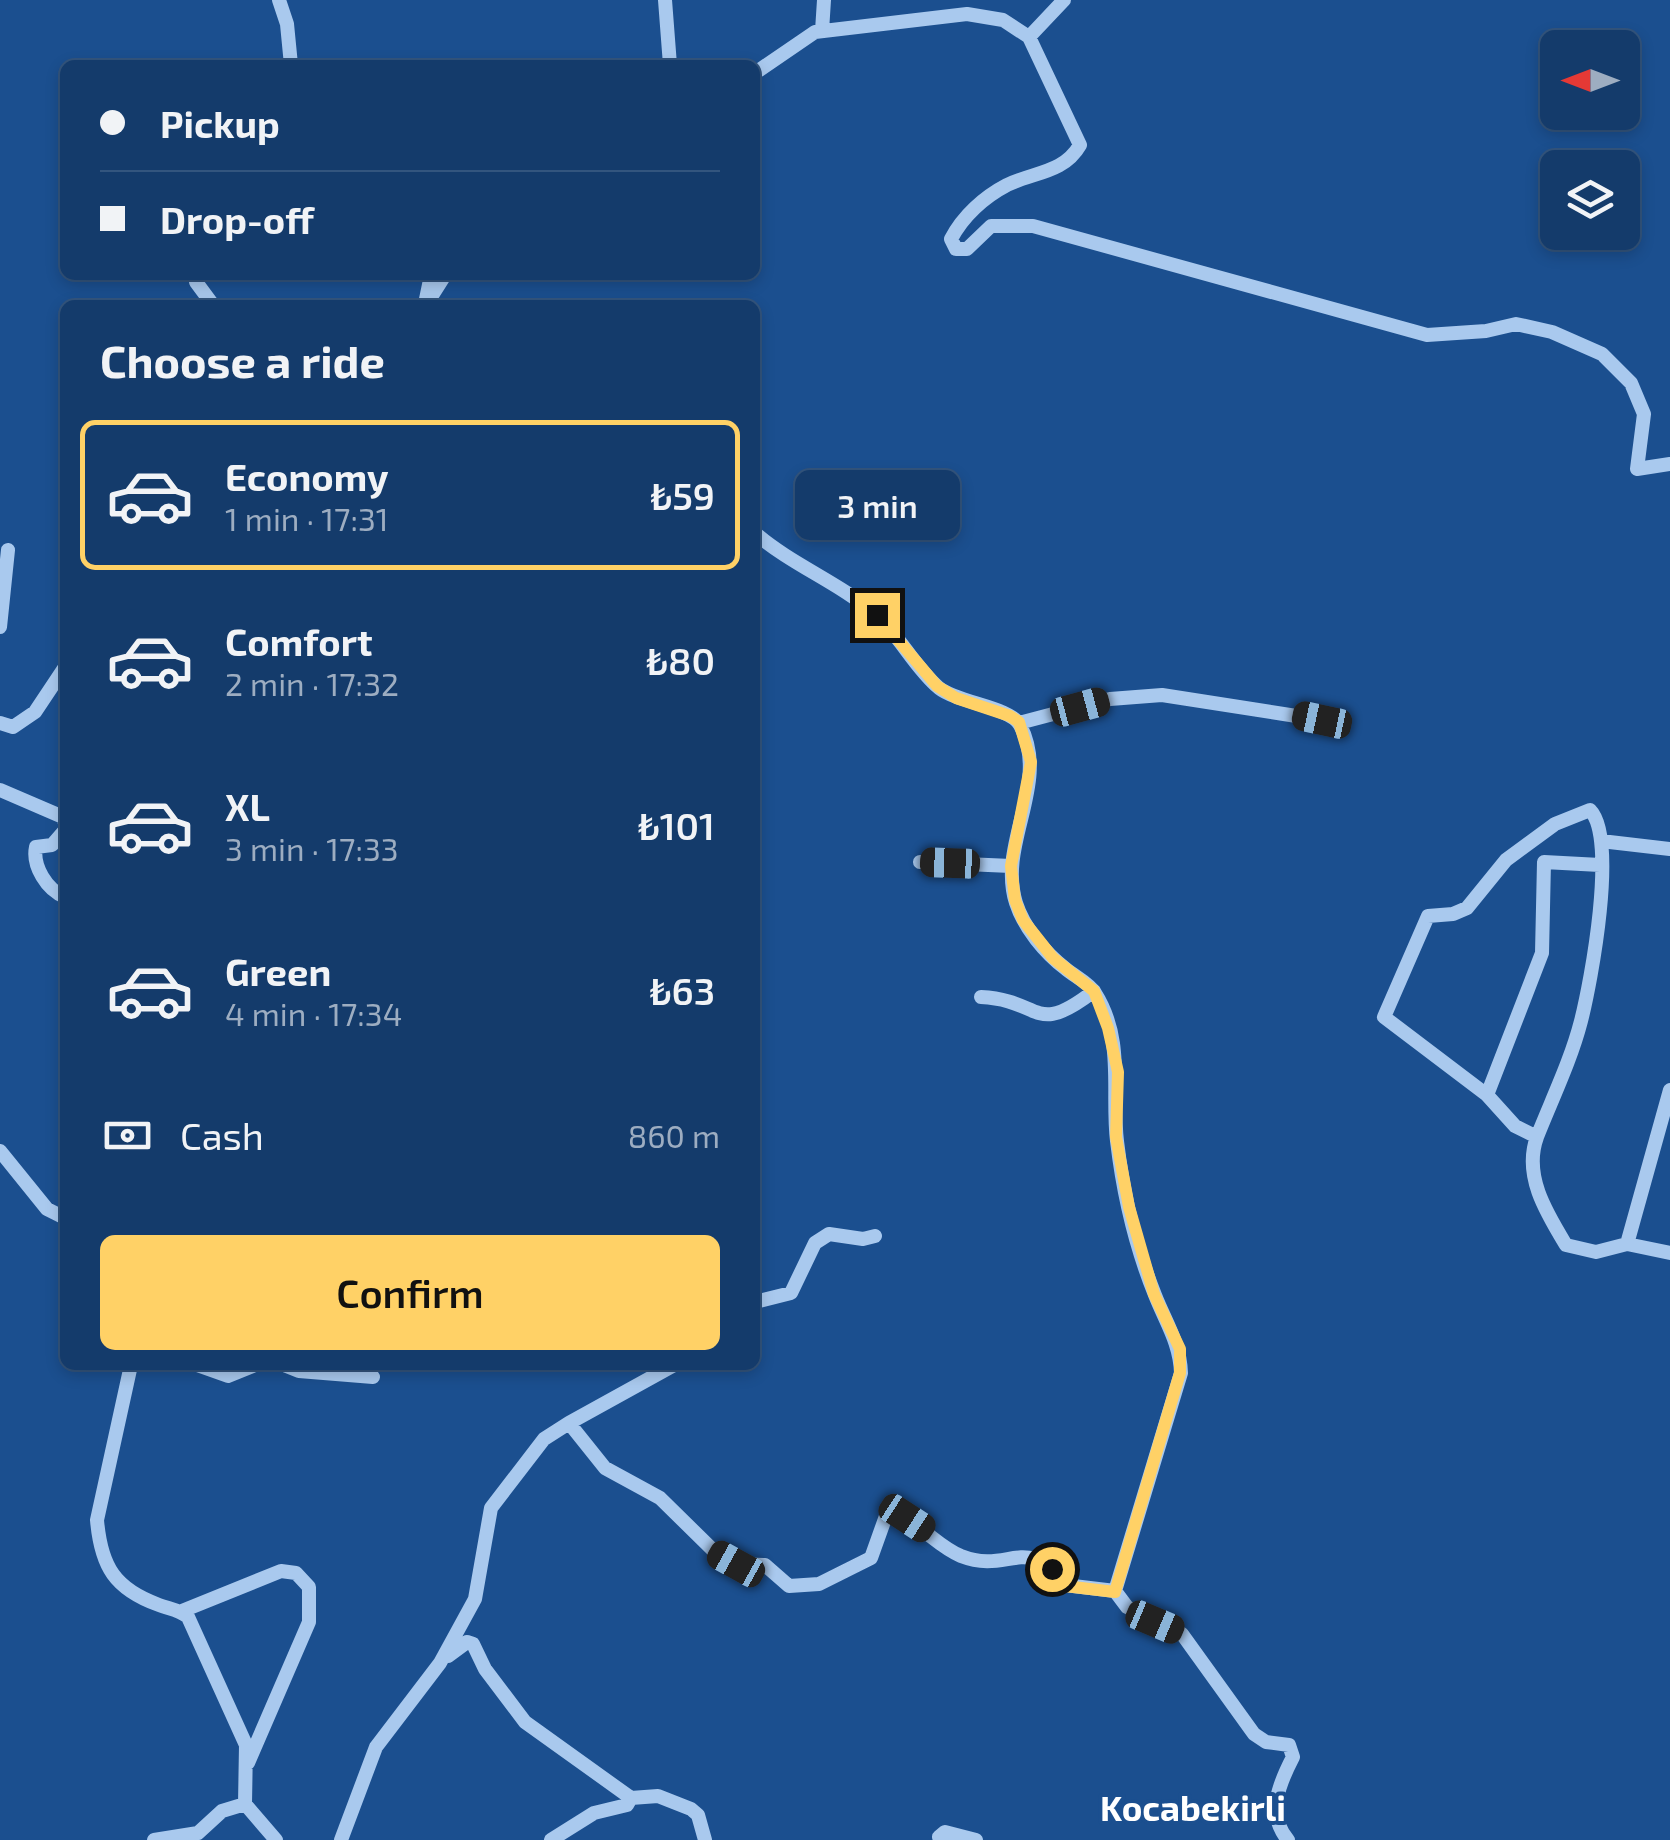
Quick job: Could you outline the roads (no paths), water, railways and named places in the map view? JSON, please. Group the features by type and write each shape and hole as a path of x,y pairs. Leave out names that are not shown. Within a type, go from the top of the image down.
{"street":[{"path":"278,0 287,24 291,60"},
{"path":"665,0 670,60"},
{"path":"822,32 824,0"},
{"path":"1029,37 1064,0"},
{"path":"760,69 822,32 966,14 1003,20 1029,37 1080,145 1071,161 1005,186 962,218 951,238 956,249 967,249 991,226 1033,226 1427,335 1486,331 1516,324 1552,332 1602,354 1631,383 1644,414 1637,469 1670,464"},
{"path":"196,282 209,300"},
{"path":"760,537 796,566 877,615 937,686 956,698 1019,722 1031,762 1011,866 1015,900 1023,920 1053,958 1094,991 1118,1072 1116,1137 1129,1207 1154,1294 1180,1349 1180,1373 1115,1592"},
{"path":"0,627 8,550"},
{"path":"0,723 13,726 35,712 60,674"},
{"path":"1019,722 1110,699 1162,694 1322,720"},
{"path":"0,790 60,815"},
{"path":"1537,1137 1515,1126 1487,1095 1384,1017 1428,916 1453,914 1467,908 1506,860 1555,824 1590,810 1598,819 1601,841 1598,932 1581,1023 1531,1154 1535,1178 1544,1208 1566,1245 1596,1252 1627,1244 1670,1253"},
{"path":"60,833 52,844 36,847 34,854 43,879 60,896"},
{"path":"1601,841 1670,849"},
{"path":"920,862 1011,866"},
{"path":"1487,1095 1542,952 1544,862 1600,866"},
{"path":"981,997 1006,998 1051,1016 1064,1014 1094,991"},
{"path":"1627,1244 1670,1090"},
{"path":"0,1151 46,1208 60,1215"},
{"path":"760,1301 791,1293 815,1243 828,1234 863,1239 874,1236"},
{"path":"129,1370 97,1520 99,1541 114,1579 130,1594 182,1612 281,1571 296,1573 309,1587 310,1622 248,1764"},
{"path":"211,1370 228,1376 242,1370"},
{"path":"296,1370 373,1378"},
{"path":"340,1840 376,1747 440,1662 475,1599 492,1508 544,1439 665,1370"},
{"path":"569,1423 605,1468 660,1498 717,1554 736,1564 764,1565 789,1586 819,1584 871,1558 886,1516 907,1518 957,1554 993,1564 1009,1557 1032,1557 1046,1562 1065,1586 1115,1592 1127,1607 1182,1634 1254,1734 1266,1742 1289,1745 1293,1757 1278,1785 1275,1808 1280,1830 1288,1840"},
{"path":"182,1612 237,1717 248,1764 246,1804 276,1840"},
{"path":"440,1662 467,1642 473,1644 525,1722 631,1798 658,1796 691,1808 705,1840"},
{"path":"551,1840 594,1814 628,1804 631,1798"},
{"path":"154,1840 198,1833 222,1811 246,1804"},
{"path":"939,1837 945,1832 976,1840"}],"district":[{"name":"Kocabekirli","path":"1193,1807"}]}
